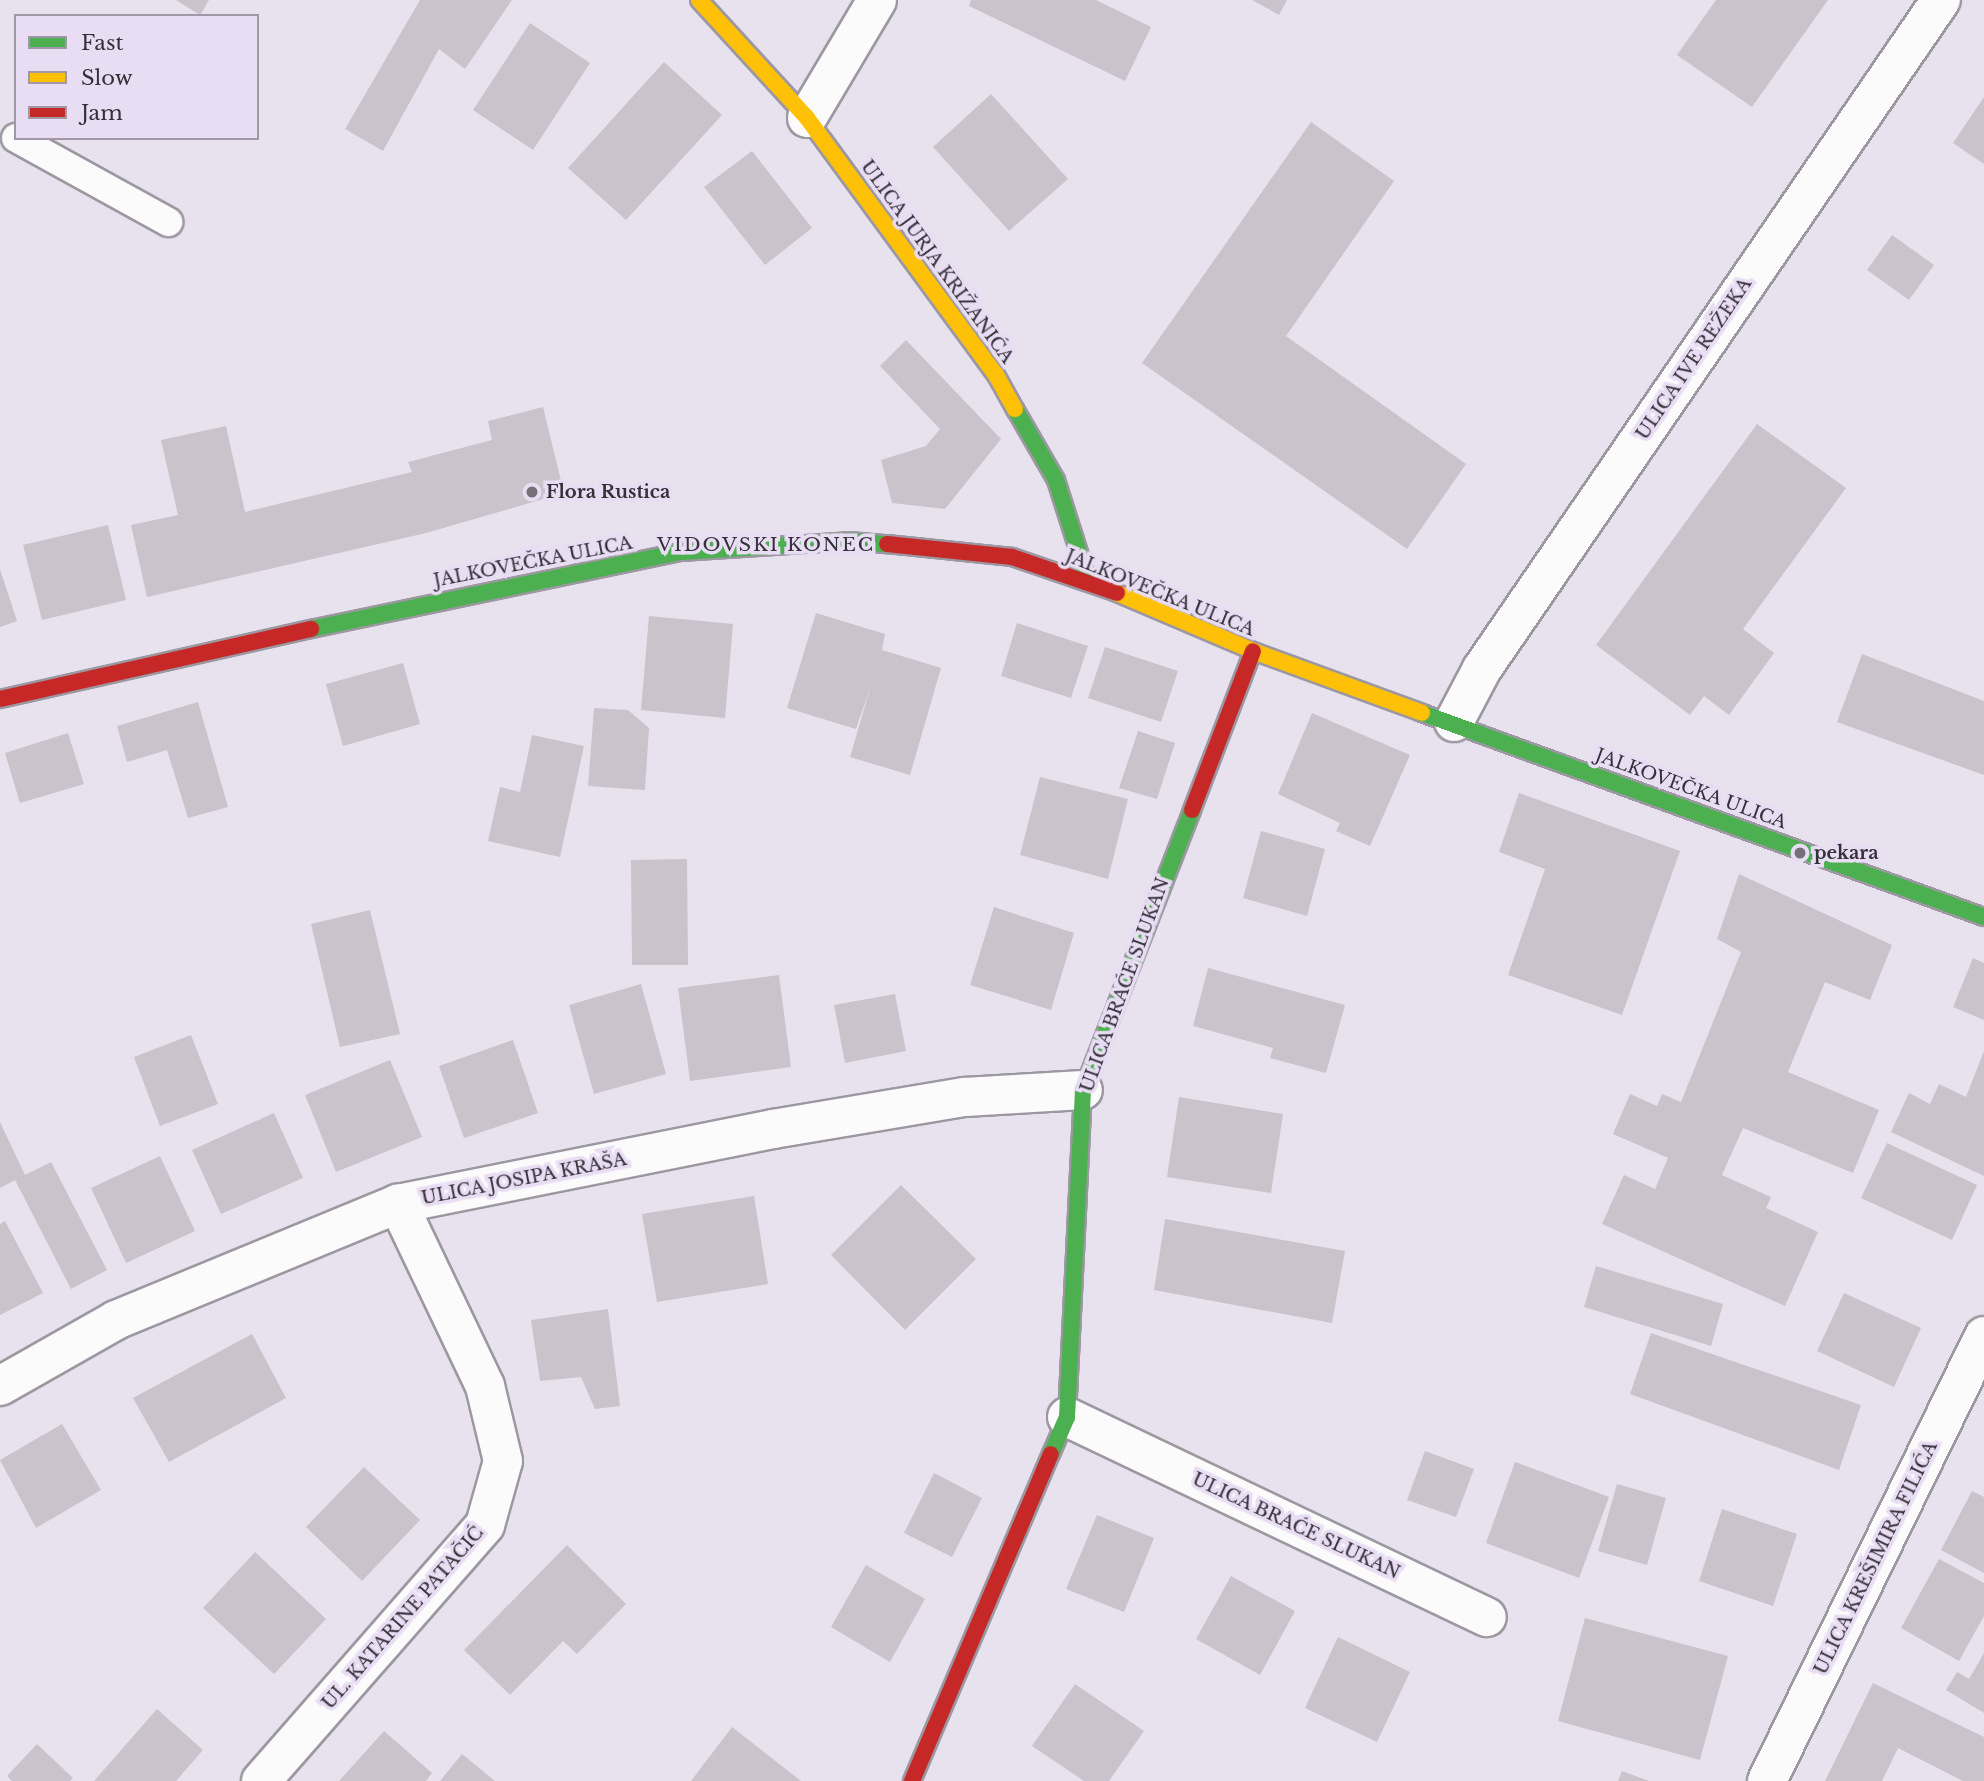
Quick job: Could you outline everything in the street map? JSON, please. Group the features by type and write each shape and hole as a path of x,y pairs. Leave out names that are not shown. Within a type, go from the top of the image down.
{"main road":[{"name":"ULICA JURJA KRIŽANIĆA","path":"699,0 807,118 996,375 1056,480 1088,581"},
{"name":"JALKOVEČKA ULICA","path":"0,699 492,589 681,552 849,541 1012,557 1088,581 1253,651 1984,917"},
{"name":"ULICA BRAĆE SLUKAN","path":"912,1781 1068,1418 1083,1090 1253,651"}],"street":[{"path":"807,118 877,0"},
{"name":"ULICA IVE REŽEKA","path":"1454,722 1482,669 1941,0"},
{"name":"ULICA JOSIPA KRAŠA","path":"0,1386 116,1320 398,1204 937,1101 1083,1090"},
{"name":"UL. KATARINE PATAČIĆ","path":"261,1781 485,1525 503,1461 485,1386 398,1204"},
{"name":"ULICA KREŠIMIRA FILIĆA","path":"1767,1781 1984,1336"},
{"name":"ULICA BRAĆE SLUKAN","path":"1068,1418 1487,1616"}],"lane":[{"path":"20,140 168,222"}],"building":[{"path":"176,0 209,0 198,14"},
{"path":"420,0 512,0 465,69 439,49 383,151 345,129"},
{"path":"971,0 1096,0 1151,27 1125,81 969,6"},
{"path":"1252,0 1287,0 1279,15"},
{"path":"1716,0 1828,0 1752,107 1677,55"},
{"path":"530,23 590,63 533,150 473,110"},
{"path":"664,62 722,115 626,220 568,168"},
{"path":"991,94 1068,179 1009,231 933,147"},
{"path":"1984,97 1984,164 1953,143"},
{"path":"1311,122 1394,181 1286,336 1466,464 1407,549 1142,363"},
{"path":"752,151 812,228 765,265 704,187"},
{"path":"1892,235 1934,265 1909,300 1867,270"},
{"path":"906,340 1001,439 945,509 892,503 881,460 926,446 940,429 880,366"},
{"path":"543,407 564,493 426,533 147,597 131,525 178,515 161,440 226,426 245,512 412,472 408,462 492,440 488,421"},
{"path":"1757,424 1846,488 1743,629 1774,653 1729,715 1704,696 1690,715 1596,645"},
{"path":"108,525 126,600 42,620 23,545"},
{"path":"0,569 17,621 0,627"},
{"path":"816,613 885,634 882,650 941,668 910,775 850,757 871,685 856,729 787,708"},
{"path":"649,616 733,624 725,718 641,710"},
{"path":"1017,623 1088,646 1071,698 1001,676"},
{"path":"1105,647 1178,671 1161,722 1088,698"},
{"path":"1862,654 1984,701 1984,775 1837,722"},
{"path":"403,663 420,724 343,746 326,684"},
{"path":"198,702 228,807 188,818 167,750 127,762 117,726"},
{"path":"594,708 628,710 649,728 645,790 588,786"},
{"path":"1312,713 1410,755 1370,846 1336,831 1340,823 1278,794"},
{"path":"1138,731 1175,743 1157,799 1119,788"},
{"path":"68,733 84,784 20,803 5,753"},
{"path":"532,735 584,746 560,857 488,841 500,787 520,792"},
{"path":"1040,777 1128,799 1108,879 1020,855"},
{"path":"1519,793 1680,851 1622,1015 1508,975 1545,869 1499,852"},
{"path":"1261,831 1325,849 1307,916 1243,898"},
{"path":"687,859 688,965 632,965 631,860"},
{"path":"1739,874 1892,945 1870,1000 1825,982 1788,1072 1879,1110 1853,1173 1743,1128 1722,1175 1771,1197 1766,1208 1818,1232 1785,1306 1602,1224 1624,1175 1655,1189 1668,1158 1613,1134 1630,1094 1657,1106 1662,1094 1681,1102 1741,952 1717,939"},
{"path":"994,907 1074,933 1051,1010 970,985"},
{"path":"370,910 400,1034 340,1047 311,924"},
{"path":"1973,958 1984,963 1984,1020 1953,1007"},
{"path":"1208,968 1345,1005 1326,1073 1270,1058 1273,1048 1193,1026"},
{"path":"779,975 791,1067 690,1081 678,988"},
{"path":"641,984 666,1074 594,1094 569,1005"},
{"path":"895,994 906,1051 845,1063 834,1005"},
{"path":"191,1035 218,1104 160,1126 134,1057"},
{"path":"513,1040 538,1113 464,1138 439,1066"},
{"path":"1984,1051 1984,1176 1891,1132 1909,1093 1930,1104 1939,1084 1966,1097"},
{"path":"390,1060 422,1137 336,1172 305,1095"},
{"path":"1179,1097 1283,1114 1271,1193 1167,1177"},
{"path":"274,1113 303,1178 221,1214 192,1150"},
{"path":"0,1122 25,1175 51,1162 107,1270 71,1289 15,1180 0,1188"},
{"path":"1887,1143 1977,1185 1952,1240 1861,1198"},
{"path":"160,1156 195,1231 126,1263 91,1188"},
{"path":"901,1185 976,1259 905,1330 831,1255"},
{"path":"754,1196 768,1284 657,1302 642,1214"},
{"path":"1165,1219 1345,1251 1332,1323 1154,1290"},
{"path":"5,1221 43,1293 0,1315 0,1224"},
{"path":"1596,1266 1723,1304 1711,1346 1584,1307"},
{"path":"1844,1293 1921,1328 1894,1387 1817,1351"},
{"path":"608,1309 620,1406 595,1409 581,1377 540,1381 531,1320"},
{"path":"1651,1333 1861,1405 1839,1470 1630,1394"},
{"path":"252,1334 286,1398 169,1462 133,1398"},
{"path":"62,1424 101,1490 36,1528 0,1460"},
{"path":"1425,1451 1474,1469 1456,1517 1407,1500"},
{"path":"1515,1462 1609,1497 1579,1578 1486,1543"},
{"path":"364,1467 420,1520 362,1581 306,1527"},
{"path":"934,1473 982,1498 952,1557 904,1533"},
{"path":"1617,1484 1666,1498 1647,1565 1598,1551"},
{"path":"1972,1491 1984,1497 1984,1573 1941,1550"},
{"path":"1722,1509 1797,1534 1773,1606 1699,1581"},
{"path":"1097,1515 1154,1538 1124,1612 1066,1589"},
{"path":"567,1545 626,1604 577,1654 563,1641 510,1695 464,1650"},
{"path":"255,1552 326,1619 274,1674 203,1608"},
{"path":"1939,1559 1984,1583 1984,1616 1959,1661 1901,1628"},
{"path":"866,1565 925,1599 890,1662 831,1627"},
{"path":"1231,1576 1295,1611 1260,1675 1196,1639"},
{"path":"1585,1618 1728,1656 1700,1760 1558,1721"},
{"path":"1338,1637 1410,1672 1377,1742 1305,1708"},
{"path":"1984,1653 1984,1713 1946,1690 1957,1672 1969,1679"},
{"path":"1873,1683 1984,1737 1984,1781 1963,1781 1898,1748 1882,1781 1825,1781"},
{"path":"1075,1684 1144,1731 1109,1781 1084,1781 1032,1746"},
{"path":"157,1709 203,1750 176,1781 94,1781"},
{"path":"732,1727 801,1781 691,1781"},
{"path":"384,1731 432,1773 426,1781 339,1781"},
{"path":"37,1744 73,1778 70,1781 12,1781 7,1776"},
{"path":"462,1754 495,1781 440,1781"},
{"path":"1622,1771 1649,1781 1618,1781"}],"traffic: fast":[{"path":"1015,409 1056,480 1088,581"},
{"path":"311,629 681,552 849,541 887,544"},
{"path":"1422,713 1984,917"},
{"path":"1051,1454 1067,1417 1083,1090 1192,810"}],"traffic: slow":[{"path":"699,0 807,118 996,375 1015,409"},
{"path":"1117,593 1253,651 1422,713"}],"traffic: jam":[{"path":"887,544 1012,557 1117,593"},
{"path":"0,699 311,629"},
{"path":"1192,810 1253,651"},
{"path":"912,1781 1051,1454"}],"place":[{"name":"Flora Rustica","path":"532,492"},
{"name":"pekara","path":"1800,853"}],"district":[{"name":"VIDOVSKI KONEC","path":"766,545"}]}
